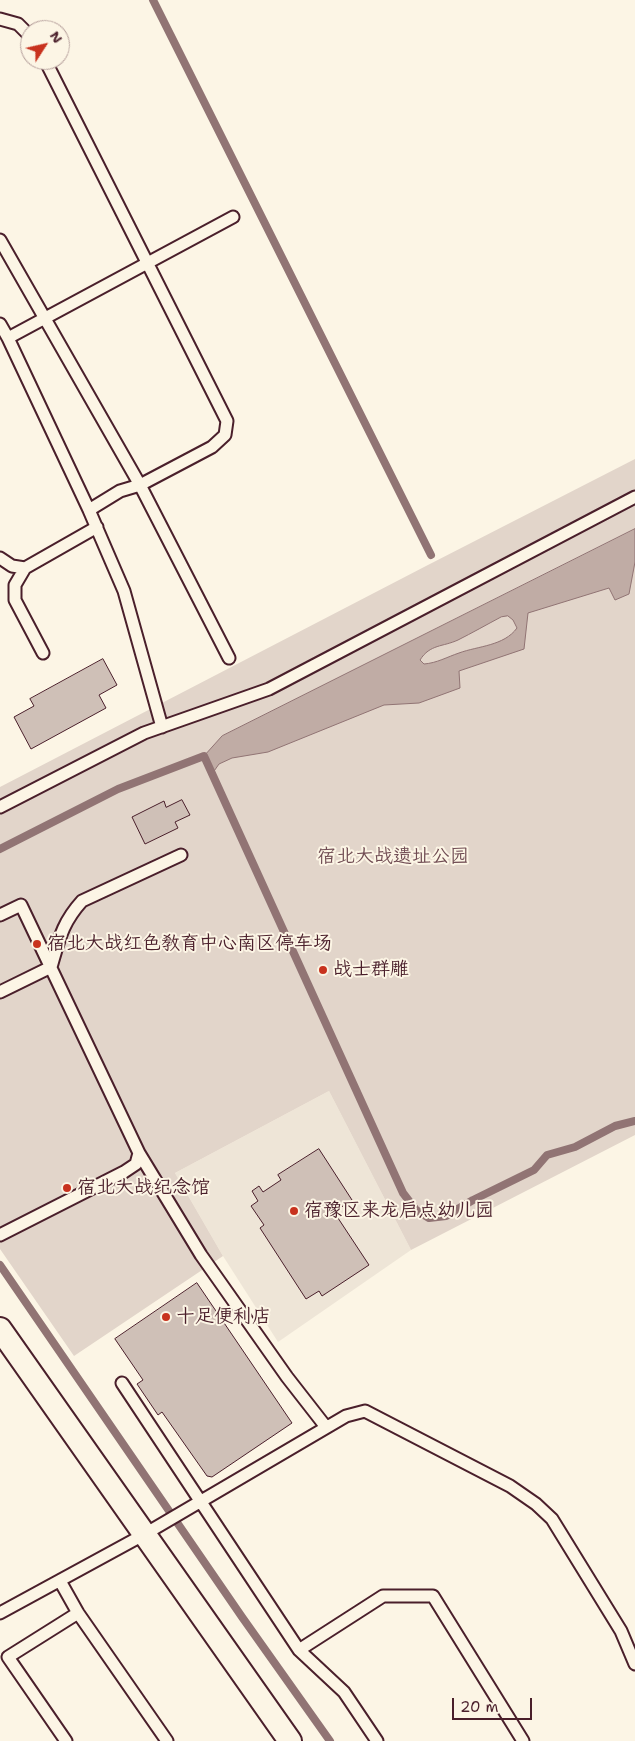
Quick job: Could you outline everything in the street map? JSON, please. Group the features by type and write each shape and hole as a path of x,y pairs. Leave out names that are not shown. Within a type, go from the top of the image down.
{"street":[{"path":"0,1329 153,1529 290,1741"}],"lane":[{"path":"0,19 20,26"},
{"path":"50,70 227,421 225,434 212,447 140,485 120,491 89,510"},
{"path":"8,338 233,217"},
{"path":"0,240 140,485 229,658"},
{"path":"0,324 89,510 124,591 162,727"},
{"path":"0,807 144,733 269,689 635,496"},
{"path":"44,653 15,600 15,585 25,568 97,528"},
{"path":"0,558 12,566 25,568"},
{"path":"0,992 51,967 62,929 72,912 82,901 181,855"},
{"path":"0,915 21,905 140,1153 200,1254 326,1427"},
{"path":"0,1235 124,1172 136,1164 140,1153"},
{"path":"122,1383 299,1650 344,1692 377,1741"},
{"path":"0,1613 185,1511 326,1427 346,1416 365,1411 510,1486 536,1504 552,1519 621,1630 635,1664"},
{"path":"60,1581 78,1613 168,1741"},
{"path":"299,1650 383,1596 433,1596 523,1741"},
{"path":"66,1741 8,1657 78,1613"}],"shaded area":[{"path":"635,529 635,562 629,594 615,600 609,588 528,613 524,649 459,671 460,688 419,703 384,705 268,752 232,758 219,764 212,774 204,756 222,736","holes":["508,616 513,620 517,628 505,639 433,662 424,664 420,660 432,648 458,640 501,617"]},
{"name":"宿豫区来龙启点幼儿园","path":"329,1091 411,1250 278,1342 223,1256 175,1173"}],"green space":[{"name":"宿北大战遗址公园","path":"635,459 635,1135 411,1250 329,1091 175,1173 223,1256 74,1356 0,1249 0,787"}],"building":[{"path":"103,659 117,685 99,695 106,708 31,749 14,717 34,706 30,699"},
{"path":"182,800 190,815 175,822 178,828 145,844 132,817 164,801 166,807"},
{"path":"319,1149 352,1200 334,1212 369,1265 322,1296 319,1291 306,1299 260,1228 264,1225 251,1206 258,1201 252,1191 259,1186 263,1192 281,1180 278,1175"},
{"path":"197,1283 292,1423 212,1477 207,1476 162,1412 158,1415 137,1384 143,1380 115,1339"}],"waterway":[{"path":"153,0 431,555"},
{"path":"0,849 118,789 204,756 403,1193 416,1210 429,1218 446,1216 473,1200 534,1170 547,1155 575,1147 615,1126 635,1121"},
{"path":"0,1265 242,1617 330,1741"}],"place":[{"name":"宿北大战红色教育中心南区停车场","path":"37,944"},
{"name":"战士群雕","path":"323,970"},
{"name":"宿北大战纪念馆","path":"67,1188"},
{"name":"宿豫区来龙启点幼儿园","path":"294,1211"},
{"name":"十足便利店","path":"166,1317"}]}
